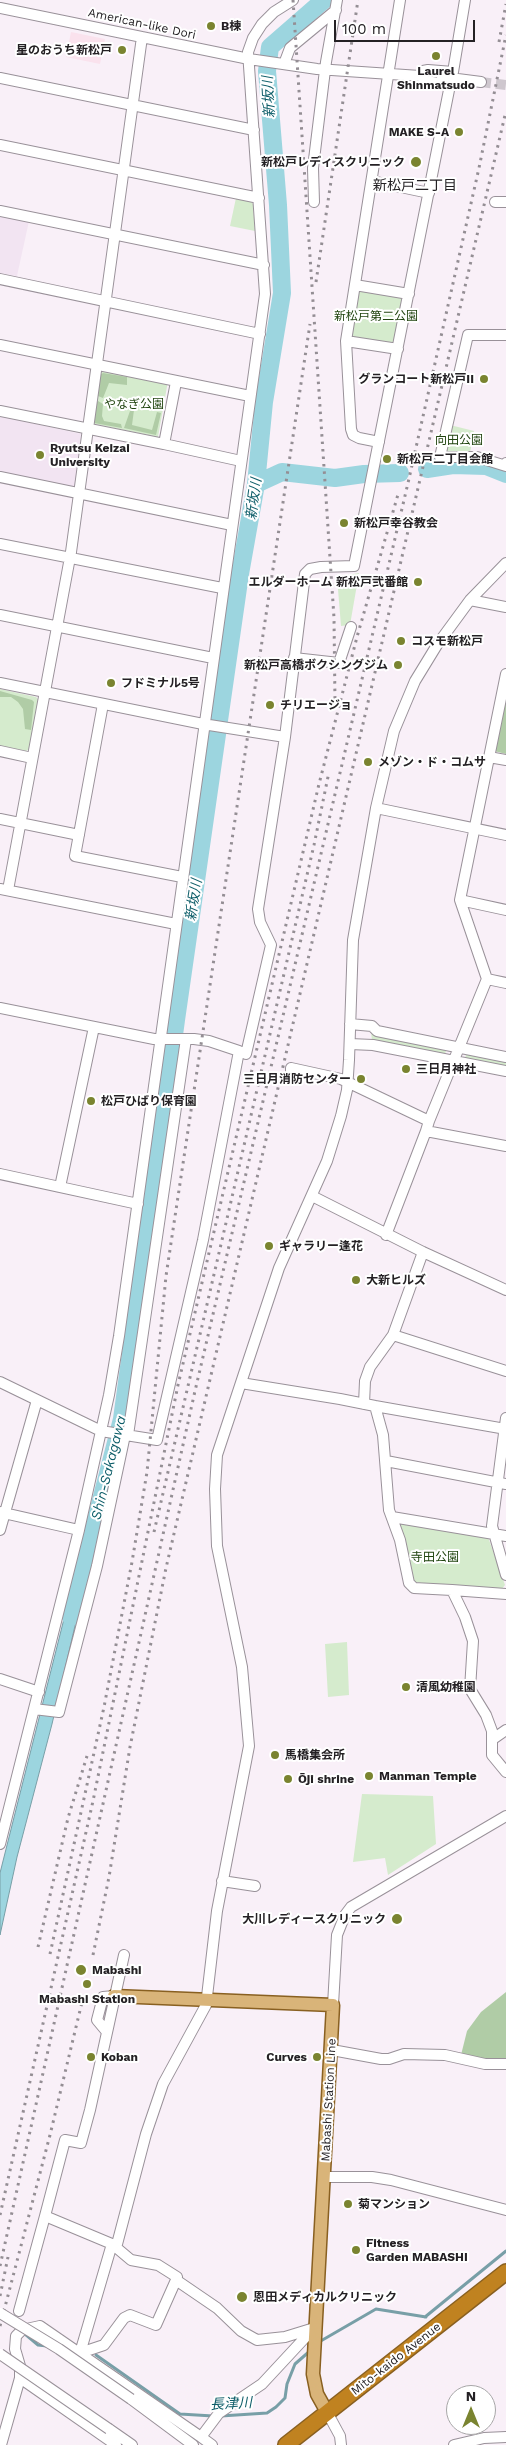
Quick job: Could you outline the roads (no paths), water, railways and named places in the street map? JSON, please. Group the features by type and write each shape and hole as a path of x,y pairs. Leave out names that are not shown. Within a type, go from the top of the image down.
{"highway":[{"name":"Mito-kaido Avenue","path":"286,2445 506,2272"}],"main road":[{"path":"114,1996 334,2005"},
{"name":"Mabashi Station Line","path":"327,2412 314,2385 313,2364 334,2005"}],"street":[{"path":"0,6 1,0"},
{"path":"274,0 274,12"},
{"path":"0,1844 104,1431 115,1362 182,877 194,807 203,724 222,588 265,294 249,47 253,38 274,12 293,0"},
{"path":"379,442 359,438 353,435 351,430 346,341 400,0"},
{"path":"420,75 428,70 452,72 465,0"},
{"path":"284,64 290,48 336,5"},
{"path":"314,202 313,168 325,69 336,5"},
{"name":"American-like Dori","path":"0,6 249,59 325,69 420,75"},
{"path":"142,37 70,558 20,823 4,889 176,924"},
{"path":"420,75 481,82"},
{"path":"0,1008 161,1039 186,1039 209,1042 246,1054 271,945 260,922 258,909 285,737 305,574 310,569 321,567 354,566 450,84 426,81 420,75"},
{"path":"0,78 133,107 254,130"},
{"path":"0,145 259,198"},
{"path":"372,182 429,193"},
{"path":"495,202 506,202"},
{"path":"0,211 264,265"},
{"path":"0,280 260,334"},
{"path":"355,285 409,294"},
{"path":"506,335 468,335 440,457 477,457 506,466 506,464"},
{"path":"346,341 398,349"},
{"path":"0,345 250,396"},
{"path":"164,444 176,382"},
{"path":"0,411 241,461"},
{"path":"0,477 232,525"},
{"path":"0,544 222,588"},
{"path":"80,2353 157,2101 172,2066 202,2017 207,2000 217,1910 247,1758 249,1732 242,1667 217,1546 214,1474 216,1455 279,1268 312,1196 336,1134 348,1082 353,940 376,808 394,731 409,695 427,660 470,600 506,564"},
{"path":"470,600 506,606"},
{"path":"0,615 213,658"},
{"path":"294,658 339,663 351,627"},
{"path":"386,1235 487,979 460,900 506,674"},
{"path":"0,683 203,724 285,737"},
{"path":"103,704 75,856 182,877"},
{"path":"0,751 32,758"},
{"path":"489,757 506,760"},
{"path":"376,808 506,835"},
{"path":"0,819 78,835"},
{"path":"460,900 506,910"},
{"path":"487,979 506,983"},
{"path":"350,1024 372,1026 377,1030 506,1056"},
{"path":"60,1187 94,1027"},
{"path":"34,1709 59,1712 97,1566 126,1435 186,1039"},
{"path":"350,1044 373,1045 506,1071"},
{"path":"0,1382 104,1431 158,1440 203,1240 238,1052"},
{"path":"291,1071 292,1068 348,1082 428,1126 506,1146"},
{"path":"0,1174 138,1204"},
{"path":"312,1196 386,1235 506,1290"},
{"path":"364,1404 365,1381 370,1366 392,1335 423,1252"},
{"path":"392,1335 506,1371"},
{"path":"241,1383 505,1429"},
{"path":"0,1530 2,1512 37,1400"},
{"path":"375,1406 383,1434 392,1517 400,1540 410,1586 506,1594"},
{"path":"506,1418 501,1484 493,1534 506,1575"},
{"path":"386,1461 501,1484"},
{"path":"2,1512 79,1530"},
{"path":"392,1517 506,1536"},
{"path":"452,1590 466,1617 473,1641 470,1689 475,1701 486,1715 493,1739 492,1755 506,1772"},
{"path":"0,1679 39,1692"},
{"path":"493,1739 506,1730"},
{"path":"334,2005 338,1935 342,1921 351,1907 506,1816"},
{"path":"222,1881 255,1886"},
{"path":"19,2311 65,2140 81,2143 124,1955"},
{"path":"332,2050 389,2060 404,2054 445,2055 485,2064 506,2064"},
{"path":"325,2177 372,2177 391,2180 506,2210"},
{"path":"45,2216 114,2246 131,2260 158,2265 177,2277"},
{"path":"80,2353 104,2345 124,2318 130,2315 156,2325 176,2280 216,2308 241,2331 257,2340 285,2337 314,2328"},
{"path":"0,2313 58,2349 194,2445"},
{"path":"1,2445 20,2378 20,2366 15,2341 22,2330 40,2326 212,2445"},
{"path":"202,2437 216,2416 262,2384 314,2328"},
{"path":"0,2354 132,2445"},
{"path":"20,2378 116,2445"},
{"path":"327,2412 340,2436 341,2445"},
{"path":"454,2445 484,2438 505,2440"}],"water":[{"path":"71,1591 82,1596 52,1724 17,1857 0,1935 0,1873"}],"waterway":[{"name":"新坂川","path":"71,1617 122,1419 176,1020 240,574 256,484 264,402 282,293 278,205 267,71 270,47 324,0"},
{"path":"427,469 453,465 486,466 506,474"},
{"path":"256,484 282,472 335,478 364,474 400,473"},
{"path":"425,2317 506,2251"},
{"name":"長津川","path":"319,2342 376,2309 426,2317"},
{"name":"長津川","path":"25,2334 38,2345 47,2346"},
{"name":"長津川","path":"221,2416 267,2413 276,2407 285,2398 287,2384 295,2364 311,2350"},
{"name":"長津川","path":"96,2355 180,2414 213,2416"}],"tunnel":[{"path":"481,82 506,85"}],"railway":[{"path":"293,0 334,618 335,703"},
{"path":"316,282 358,0"},
{"path":"499,42 506,4"},
{"path":"0,2266 195,1391 408,483 479,168 506,35"},
{"path":"93,1955 109,1877 130,1747 166,1568 506,111"},
{"path":"50,1954 104,1707 147,1472 166,1276 310,324"},
{"path":"0,2215 93,1801 178,1385 319,784 357,637 399,491"},
{"path":"154,1532 314,845 329,772"},
{"path":"38,1947 68,1818 87,1756"},
{"path":"0,2326 50,2135 83,1998"},
{"path":"0,2296 8,2257"}],"place":[{"name":"B棟","path":"211,26"},
{"name":"星のおうち新松戸","path":"122,50"},
{"name":"Laurel Shinmatsudo","path":"436,56"},
{"name":"MAKE S-A","path":"459,132"},
{"name":"新松戸レディスクリニック","path":"416,162"},
{"name":"グランコート新松戸II","path":"484,379"},
{"name":"Ryutsu Keizai University","path":"40,455"},
{"name":"新松戸二丁目会館","path":"387,459"},
{"name":"新松戸幸谷教会","path":"344,523"},
{"name":"エルダーホーム 新松戸弐番館","path":"418,582"},
{"name":"コスモ新松戸","path":"401,641"},
{"name":"新松戸高橋ボクシングジム","path":"398,665"},
{"name":"フドミナル5号","path":"111,683"},
{"name":"チリエージョ","path":"270,705"},
{"name":"メゾン・ド・コムサ","path":"368,762"},
{"name":"三日月神社","path":"406,1069"},
{"name":"三日月消防センター","path":"361,1079"},
{"name":"松戸ひばり保育園","path":"91,1101"},
{"name":"ギャラリー逢花","path":"269,1246"},
{"name":"大新ヒルズ","path":"356,1280"},
{"name":"清風幼稚園","path":"406,1687"},
{"name":"馬橋集会所","path":"275,1755"},
{"name":"Manman Temple","path":"369,1776"},
{"name":"Ōji shrine","path":"288,1779"},
{"name":"大川レディースクリニック","path":"397,1919"},
{"name":"Mabashi","path":"81,1970"},
{"name":"Mabashi Station","path":"87,1984"},
{"name":"Koban","path":"91,2057"},
{"name":"Curves","path":"317,2057"},
{"name":"菊マンション","path":"348,2204"},
{"name":"Fitness Garden MABASHI","path":"356,2250"},
{"name":"恩田メディカルクリニック","path":"242,2297"}],"district":[{"name":"新松戸二丁目","path":"415,186"}],"park label":[{"name":"新松戸第二公園","path":"376,316"},
{"name":"やなぎ公園","path":"134,404"},
{"name":"向田公園","path":"459,440"},
{"name":"寺田公園","path":"435,1557"}],"water label":[{"name":"Shin-Sakagawa","path":"109,1468"}]}
